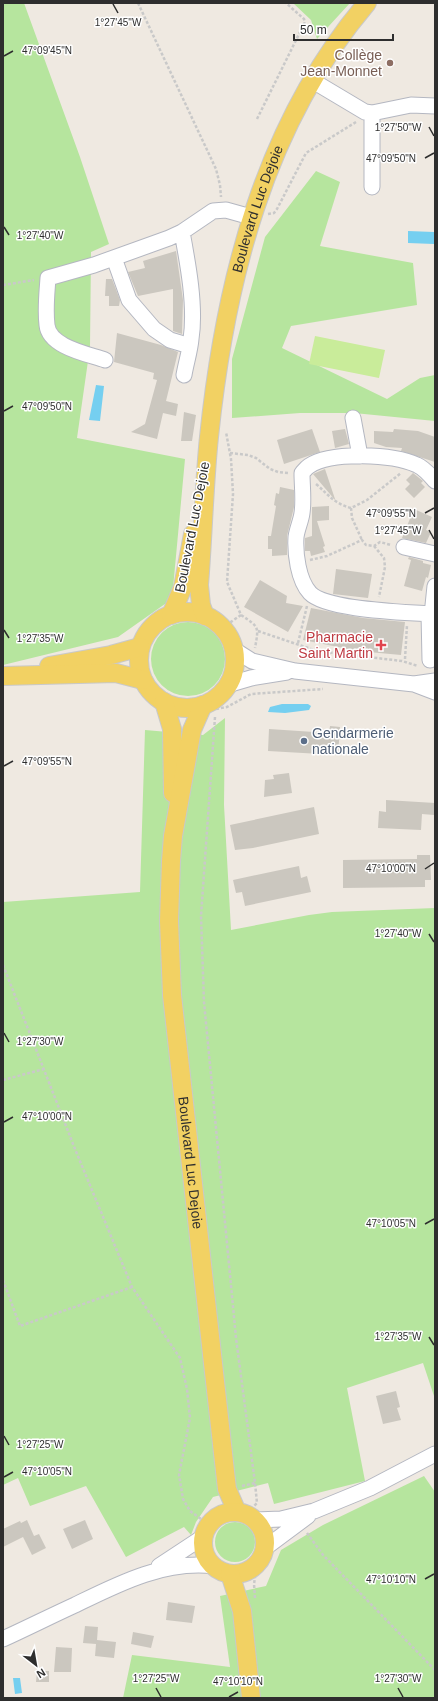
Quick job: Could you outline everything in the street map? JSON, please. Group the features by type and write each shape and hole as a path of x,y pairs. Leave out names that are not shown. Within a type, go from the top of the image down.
{"main road":[{"name":"Boulevard Luc Dejoie","path":"171,615 183,587 209,438 226,321 238,266 261,217 279,146 290,122 312,81 344,30 367,3"},
{"name":"Boulevard Luc Dejoie","path":"205,616 201,604 199,585 209,438"},
{"path":"186,613 205,616 222,628 229,638 233,649 234,669 227,685 221,694 209,705 184,708 164,702 153,695 143,680 140,670 140,647 153,626 171,615 186,613"},
{"path":"3,675 111,655 140,647"},
{"path":"3,675 116,673 143,680"},
{"name":"Boulevard Luc Dejoie","path":"164,702 172,729 173,836 169,921 172,995 227,1489 246,1515"},
{"name":"Boulevard Luc Dejoie","path":"173,836 192,730 209,705"},
{"name":"Boulevard Luc Dejoie","path":"210,1526 227,1489"},
{"path":"222,1570 240,1574 249,1571 262,1557 265,1548 264,1533 246,1515 223,1514 210,1526 205,1553 222,1570 242,1611"},
{"path":"249,1571 242,1611 251,1698"}],"street":[{"path":"312,81 369,113 411,105 435,106"},
{"path":"369,113 372,187"},
{"path":"105,360 67,347 55,340 47,326 48,278 114,258 182,232 213,211 226,210 261,217"},
{"path":"182,232 191,289 192,323 190,346 184,375"},
{"path":"114,258 129,300 154,329 170,340 190,346"},
{"path":"352,418 360,456"},
{"path":"432,615 358,609 328,602 310,593 303,582 297,561 296,537 302,513 302,473 309,466 335,458 360,456 389,458 417,465 428,472 435,481"},
{"path":"404,547 435,554"},
{"path":"425,663 435,586"},
{"path":"233,649 252,660 295,671 414,684 435,681"},
{"path":"227,685 250,678 295,671"},
{"path":"414,684 435,692"},
{"path":"246,1515 281,1519 314,1512 370,1488 435,1454"},
{"path":"265,1548 314,1512"},
{"path":"148,1573 210,1526"},
{"path":"3,1639 109,1588 148,1573 180,1566 200,1565 222,1570"}],"path":[{"path":"138,3 216,169 220,184 219,210"},
{"path":"257,119 305,22 304,19 286,3"},
{"path":"261,217 271,215 277,209 306,153 369,113"},
{"path":"261,217 269,209"},
{"path":"3,285 48,278"},
{"path":"225,425 230,453 233,494 227,582 241,615 255,625 258,631 254,649"},
{"path":"230,453 248,455 256,458 270,470 278,472 302,473 320,487 330,498 343,506 351,508 367,500 401,474 407,462"},
{"path":"351,508 352,518 362,540 366,545 374,546 380,542 404,547"},
{"path":"297,561 327,556 362,540"},
{"path":"374,546 384,558 385,566 376,610"},
{"path":"298,643 310,593"},
{"path":"405,659 408,613"},
{"path":"222,628 241,615"},
{"path":"258,631 317,651 425,663"},
{"path":"246,1515 257,1503 256,1483 236,1338 204,994 201,916 209,705 227,707 251,694 325,689"},
{"path":"3,965 75,1149 132,1287 180,1358 187,1389 190,1418 179,1475 183,1499 190,1511 210,1526"},
{"path":"3,1080 44,1070"},
{"path":"3,1280 20,1326 132,1287"},
{"path":"300,1523 323,1555 435,1670"}],"green space":[{"path":"3,3 24,3 80,157 109,244 91,252 90,347 77,438 185,459 172,599 118,637 3,665"},
{"path":"293,3 350,3 317,39 311,20"},
{"path":"316,171 340,182 320,246 413,263 417,305 291,326 282,348 387,399 420,378 435,375 435,421 354,413 300,413 232,418 232,359 265,237"},
{"path":"315,336 385,350 379,378 309,364"},
{"path":"181,622 195,622 209,628 219,638 225,652 223,673 219,680 209,690 195,696 181,696 167,690 157,680 151,666 151,652 157,638 167,628"},
{"path":"225,718 224,805 231,930 332,912 435,908 435,1399 423,1363 347,1388 365,1481 274,1504 268,1483 213,1497 196,1522 191,1535 184,1527 126,1557 86,1486 30,1506 18,1478 3,1485 3,902 140,892 145,730 203,735"},
{"path":"424,1476 435,1492 435,1698 123,1698 132,1655 230,1667 220,1596 266,1586 281,1550 323,1525"},
{"path":"231,1522 239,1522 246,1525 252,1531 255,1542 252,1553 246,1559 239,1562 231,1562 224,1559 218,1553 215,1546 215,1538 218,1531 224,1525"}],"water":[{"path":"408,231 434,232 434,244 408,243"},
{"path":"96,385 104,386 100,421 89,420"},
{"path":"282,704 308,704 311,706 309,710 285,713 268,712 270,707"},
{"path":"13,1678 20,1678 22,1693 15,1694"}],"building":[{"path":"176,251 183,300 182,334 173,331 173,289 138,296 128,272 145,268 143,261"},
{"path":"106,279 112,279 120,300 119,306 109,306 109,296 105,296"},
{"path":"117,333 161,345 178,352 166,401 178,404 176,416 163,413 157,439 131,432 145,424 157,380 153,379 154,373 114,362"},
{"path":"184,412 196,415 192,441 181,441"},
{"path":"312,429 320,452 284,464 277,440"},
{"path":"345,429 349,444 335,448 332,431"},
{"path":"394,429 418,431 435,437 435,462 401,451 402,448 386,447 374,443 374,431 393,432"},
{"path":"325,469 335,499 335,500 313,474"},
{"path":"413,473 423,481 421,483 425,487 414,498 405,489 410,484 406,480"},
{"path":"280,487 294,490 294,507 287,536 287,555 272,556 272,549 268,549 268,536 271,536 276,506 274,505 276,493 279,494"},
{"path":"329,506 329,520 317,521 325,546 323,547 325,552 311,556 310,551 305,551 305,538 312,536 312,507"},
{"path":"414,509 432,517 426,530 431,532 426,543 402,538"},
{"path":"409,557 431,565 428,578 426,577 422,591 404,586 411,560 408,559"},
{"path":"336,569 372,574 368,598 333,594"},
{"path":"260,580 287,596 286,603 303,606 288,632 244,607"},
{"path":"311,608 363,618 405,622 401,655 358,651 303,640"},
{"name":"Gendarmerie nationale","path":"330,726 340,727 338,755 268,751 269,729 329,733"},
{"path":"289,773 292,793 264,797 265,780 274,779 273,775"},
{"path":"386,800 435,803 434,815 422,814 421,830 378,828 379,811 386,812"},
{"path":"314,807 319,834 253,848 235,850 230,825"},
{"path":"417,855 430,855 431,880 425,880 425,887 343,888 343,860 417,859"},
{"path":"299,866 301,878 307,876 311,892 245,906 242,892 236,893 233,880"},
{"path":"396,1391 400,1407 397,1408 401,1420 383,1424 376,1396"},
{"path":"27,1520 34,1536 39,1534 46,1548 32,1555 23,1537 3,1547 3,1529 20,1521 21,1523"},
{"path":"85,1520 93,1539 72,1549 63,1529"},
{"path":"168,1602 195,1606 192,1623 166,1620"},
{"path":"85,1626 98,1627 97,1640 116,1642 114,1658 95,1656 96,1644 83,1643"},
{"path":"133,1632 154,1636 151,1648 131,1644"},
{"path":"56,1647 72,1648 71,1672 54,1672"},
{"path":"37,1671 49,1671 49,1682 36,1682"}],"place":[{"name":"Collège Jean-Monnet","path":"390,63"},
{"name":"Pharmacie Saint Martin","path":"381,645"},
{"name":"Gendarmerie nationale","path":"304,741"}]}
